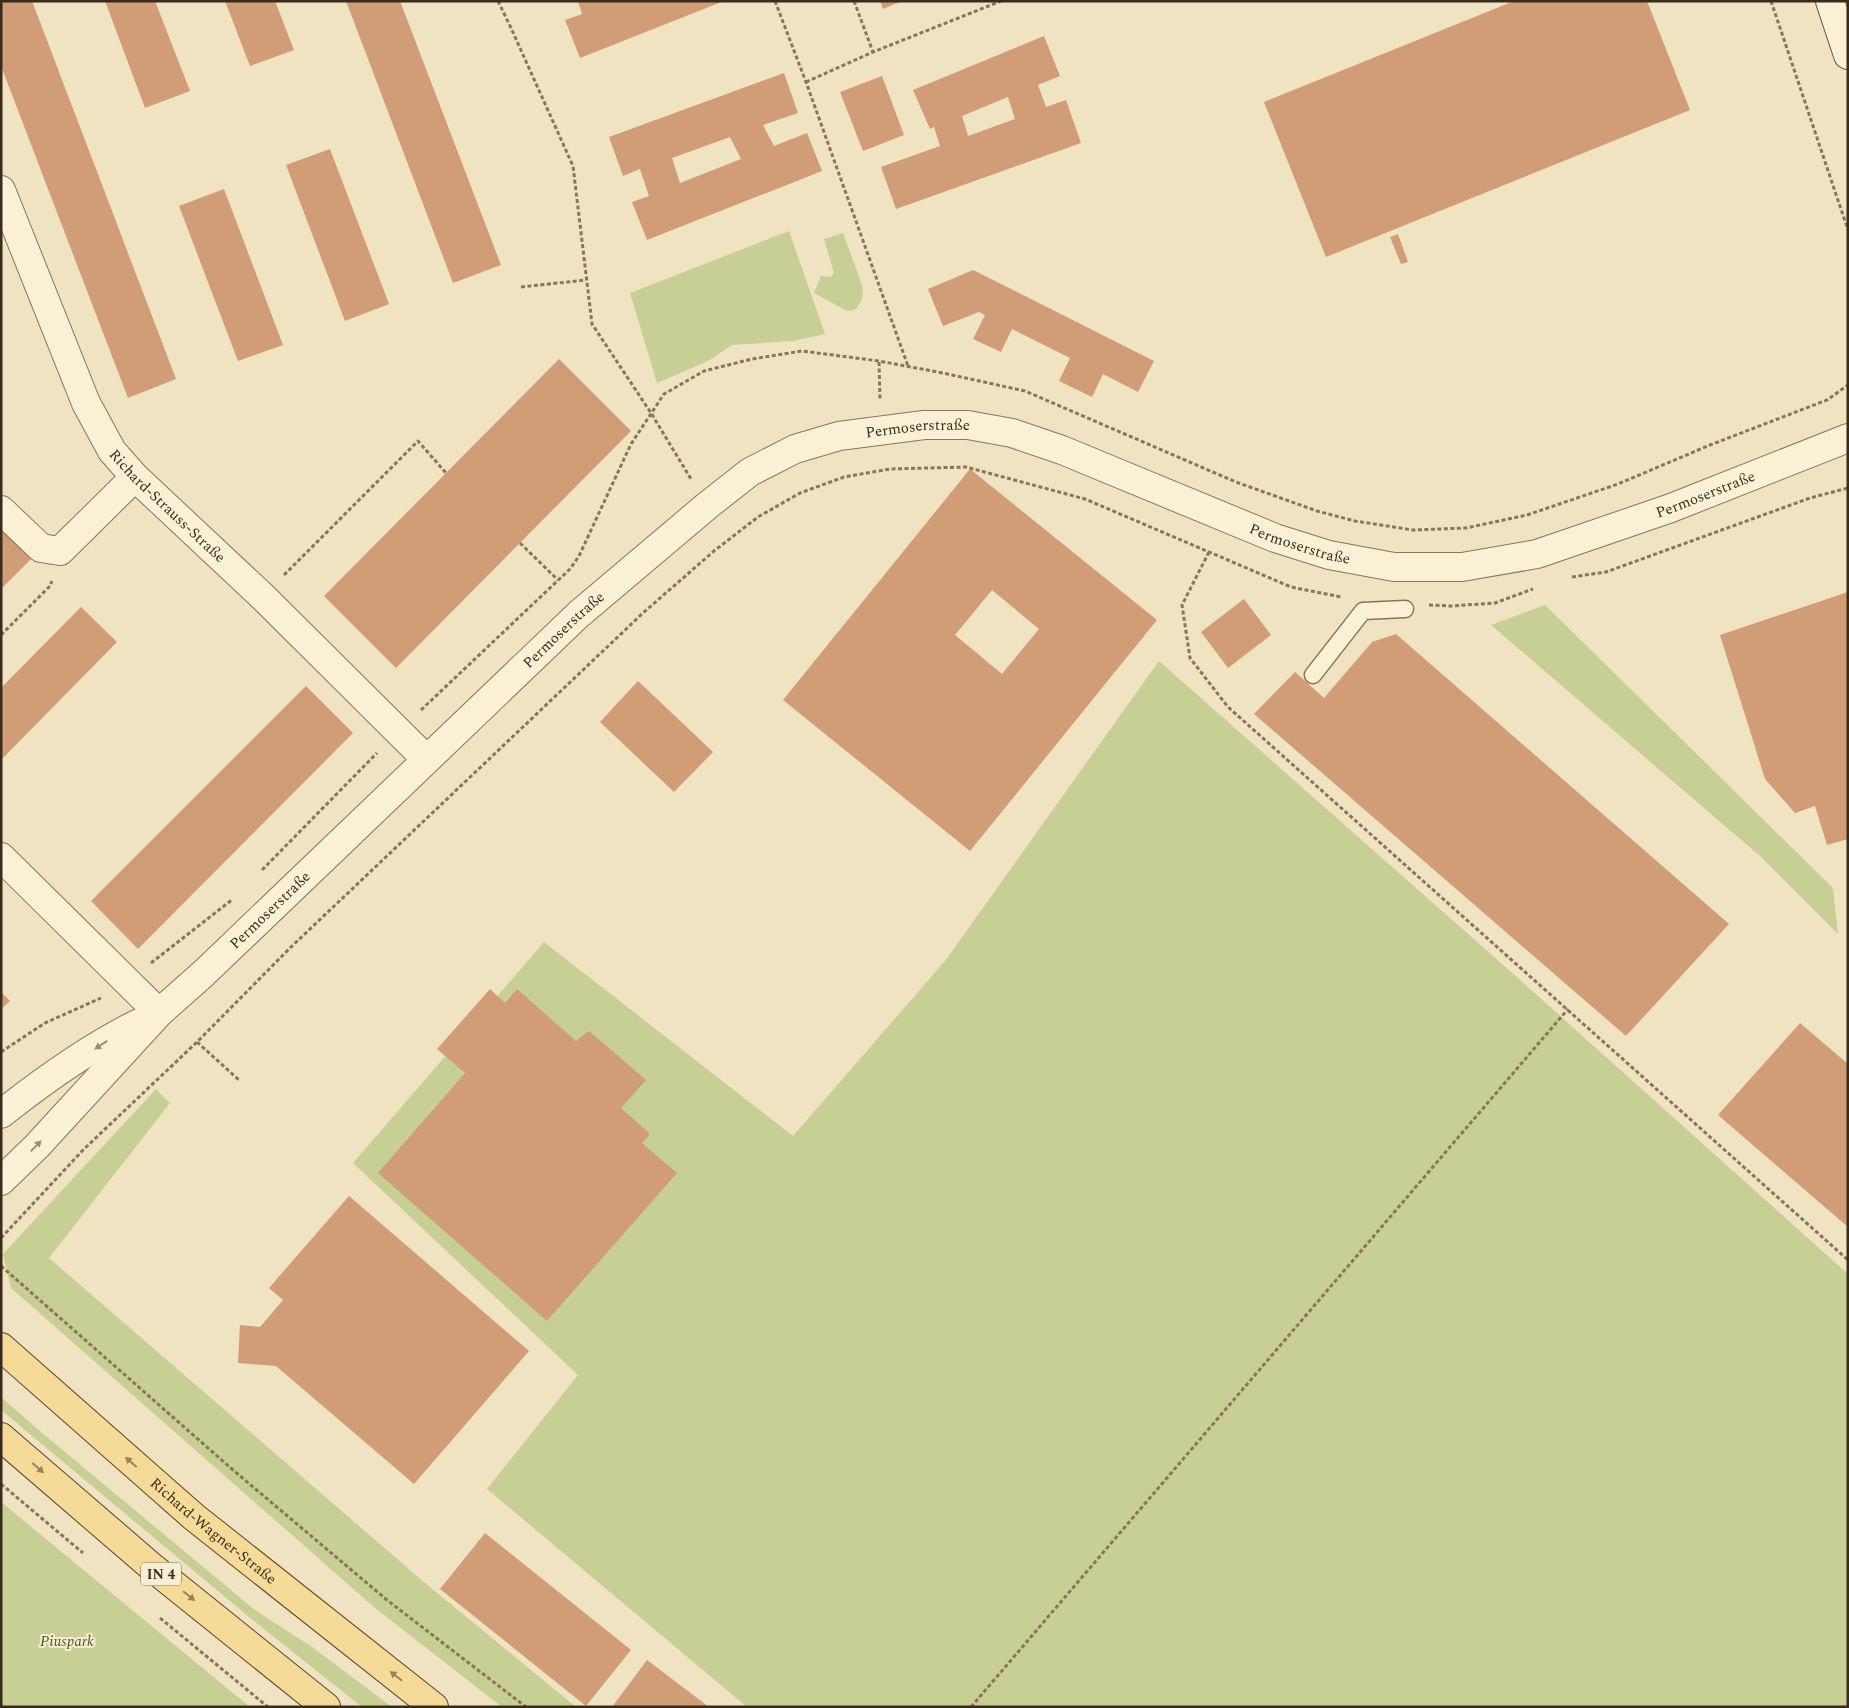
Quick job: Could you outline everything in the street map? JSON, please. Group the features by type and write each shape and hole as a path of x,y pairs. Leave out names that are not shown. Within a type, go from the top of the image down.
{"main road":[{"name":"Richard-Wagner-Straße","path":"1,1347 194,1517 434,1707"},
{"name":"IN 4","path":"1,1436 153,1568 326,1707"}],"street":[{"path":"1830,1 1848,55"},
{"name":"Richard-Strauss-Straße","path":"1,190 86,403 112,451 135,477 262,596 426,760"},
{"name":"Permoserstraße","path":"1,1181 37,1146 159,1013 204,973 579,614 750,472 795,449 840,436 924,426 968,425 1012,433 1062,450 1275,538 1329,555 1394,567 1462,567 1537,554 1672,508 1848,438"},
{"path":"1,510 41,548 60,551 135,477"},
{"path":"1,857 159,1013"},
{"name":"Permoserstraße","path":"1,1114 34,1088 120,1032 159,1013"}],"lane":[{"path":"1313,675 1363,611 1405,609"}],"path":[{"path":"498,1 512,28 573,166 592,324 651,413 708,505"},
{"path":"775,1 908,366"},
{"path":"854,1 873,52"},
{"path":"806,82 873,52 1001,1"},
{"path":"1771,1 1848,230"},
{"path":"521,287 586,280"},
{"path":"260,872 398,732 570,569 579,556 631,444 651,413 664,394 704,371 752,359 802,351 908,366 1025,391 1245,486 1317,512 1355,521 1413,530 1466,528 1527,515 1545,509 1618,484 1710,445 1827,400 1848,385"},
{"path":"879,361 881,431"},
{"path":"262,596 418,440 446,473"},
{"path":"1,1238 84,1150 198,1042 291,947 643,613 714,551 758,517 800,493 844,477 890,469 966,467 1084,500 1291,587 1330,596 1347,597"},
{"path":"1568,578 1606,572 1810,498 1848,488"},
{"path":"520,544 558,580"},
{"path":"1,634 50,586 60,551"},
{"path":"1209,552 1182,605 1190,658 1228,707 1848,1260"},
{"path":"1422,604 1451,606 1495,603 1540,586"},
{"path":"1,1052 44,1023 97,1001 171,948 239,894"},
{"path":"970,1707 1568,1009"},
{"path":"198,1042 239,1080"},
{"path":"1,1266 226,1464 387,1600 526,1707"}],"green space":[{"path":"789,231 825,334 793,341 732,345 708,361 657,383 630,293"},
{"path":"843,233 863,288 862,299 856,309 851,311 845,310 814,293 821,276 831,277 834,273 824,239"},
{"path":"1545,605 1833,888 1838,934 1761,857 1491,625"},
{"path":"1159,661 1510,971 1848,1274 1848,1707 747,1707 487,1489 578,1375 353,1163 544,942 793,1136 945,961"},
{"path":"156,1089 170,1103 49,1258 425,1583 576,1707 502,1707 375,1608 11,1288 3,1254"},
{"path":"1,1397 255,1610 312,1647 392,1707 362,1707 249,1617 1,1410"},
{"name":"Piuspark","path":"1,1502 250,1707 1,1707"}],"building":[{"path":"1,1 32,1 176,379 128,398 1,66"},
{"path":"105,1 155,1 190,91 145,108"},
{"path":"225,1 275,1 294,50 250,66"},
{"path":"346,1 400,1 501,265 453,283"},
{"path":"578,1 724,1 580,58 565,20 582,14"},
{"path":"880,1 902,1 883,9"},
{"path":"1514,1 1647,1 1690,110 1326,257 1264,102"},
{"path":"1044,36 1060,76 1038,85 1046,107 1066,100 1081,143 896,209 881,167 940,146 934,127 930,129 913,90","holes":["1008,97 1015,119 968,136 962,116"]},
{"path":"784,73 798,113 763,125 774,146 807,133 822,171 647,240 632,202 649,196 640,169 623,176 609,137","holes":["730,137 741,159 680,183 672,158"]},
{"path":"882,76 904,135 863,151 840,92"},
{"path":"330,149 389,304 345,321 286,165"},
{"path":"224,189 283,345 238,361 179,206"},
{"path":"1398,234 1408,262 1401,264 1390,237"},
{"path":"973,270 1154,361 1138,392 1103,374 1092,397 1059,381 1070,358 1012,329 1001,352 973,339 985,315 979,312 943,326 928,289"},
{"path":"559,359 631,431 396,668 324,596"},
{"path":"970,469 1157,620 970,851 783,700","holes":["992,590 1039,629 1002,674 955,635"]},
{"path":"1,529 31,559 1,589"},
{"path":"1848,592 1848,839 1827,845 1815,806 1795,813 1765,779 1720,635"},
{"path":"1244,599 1271,635 1228,668 1201,632"},
{"path":"81,607 117,642 1,760 1,688"},
{"path":"1396,634 1729,924 1626,1036 1254,714 1295,672 1324,698 1372,642"},
{"path":"638,681 713,752 674,792 600,722"},
{"path":"306,686 353,733 138,949 91,901"},
{"path":"490,989 505,1003 517,989 576,1041 589,1031 646,1080 621,1108 650,1134 642,1143 677,1173 547,1321 378,1173 465,1073 437,1049"},
{"path":"1,992 10,1001 1,1009"},
{"path":"1800,1023 1848,1064 1848,1227 1718,1115"},
{"path":"349,1196 529,1351 414,1484 276,1366 238,1363 240,1325 260,1327 283,1300 269,1288"},
{"path":"485,1533 631,1650 586,1706 440,1589"},
{"path":"647,1660 709,1707 612,1707"}]}
